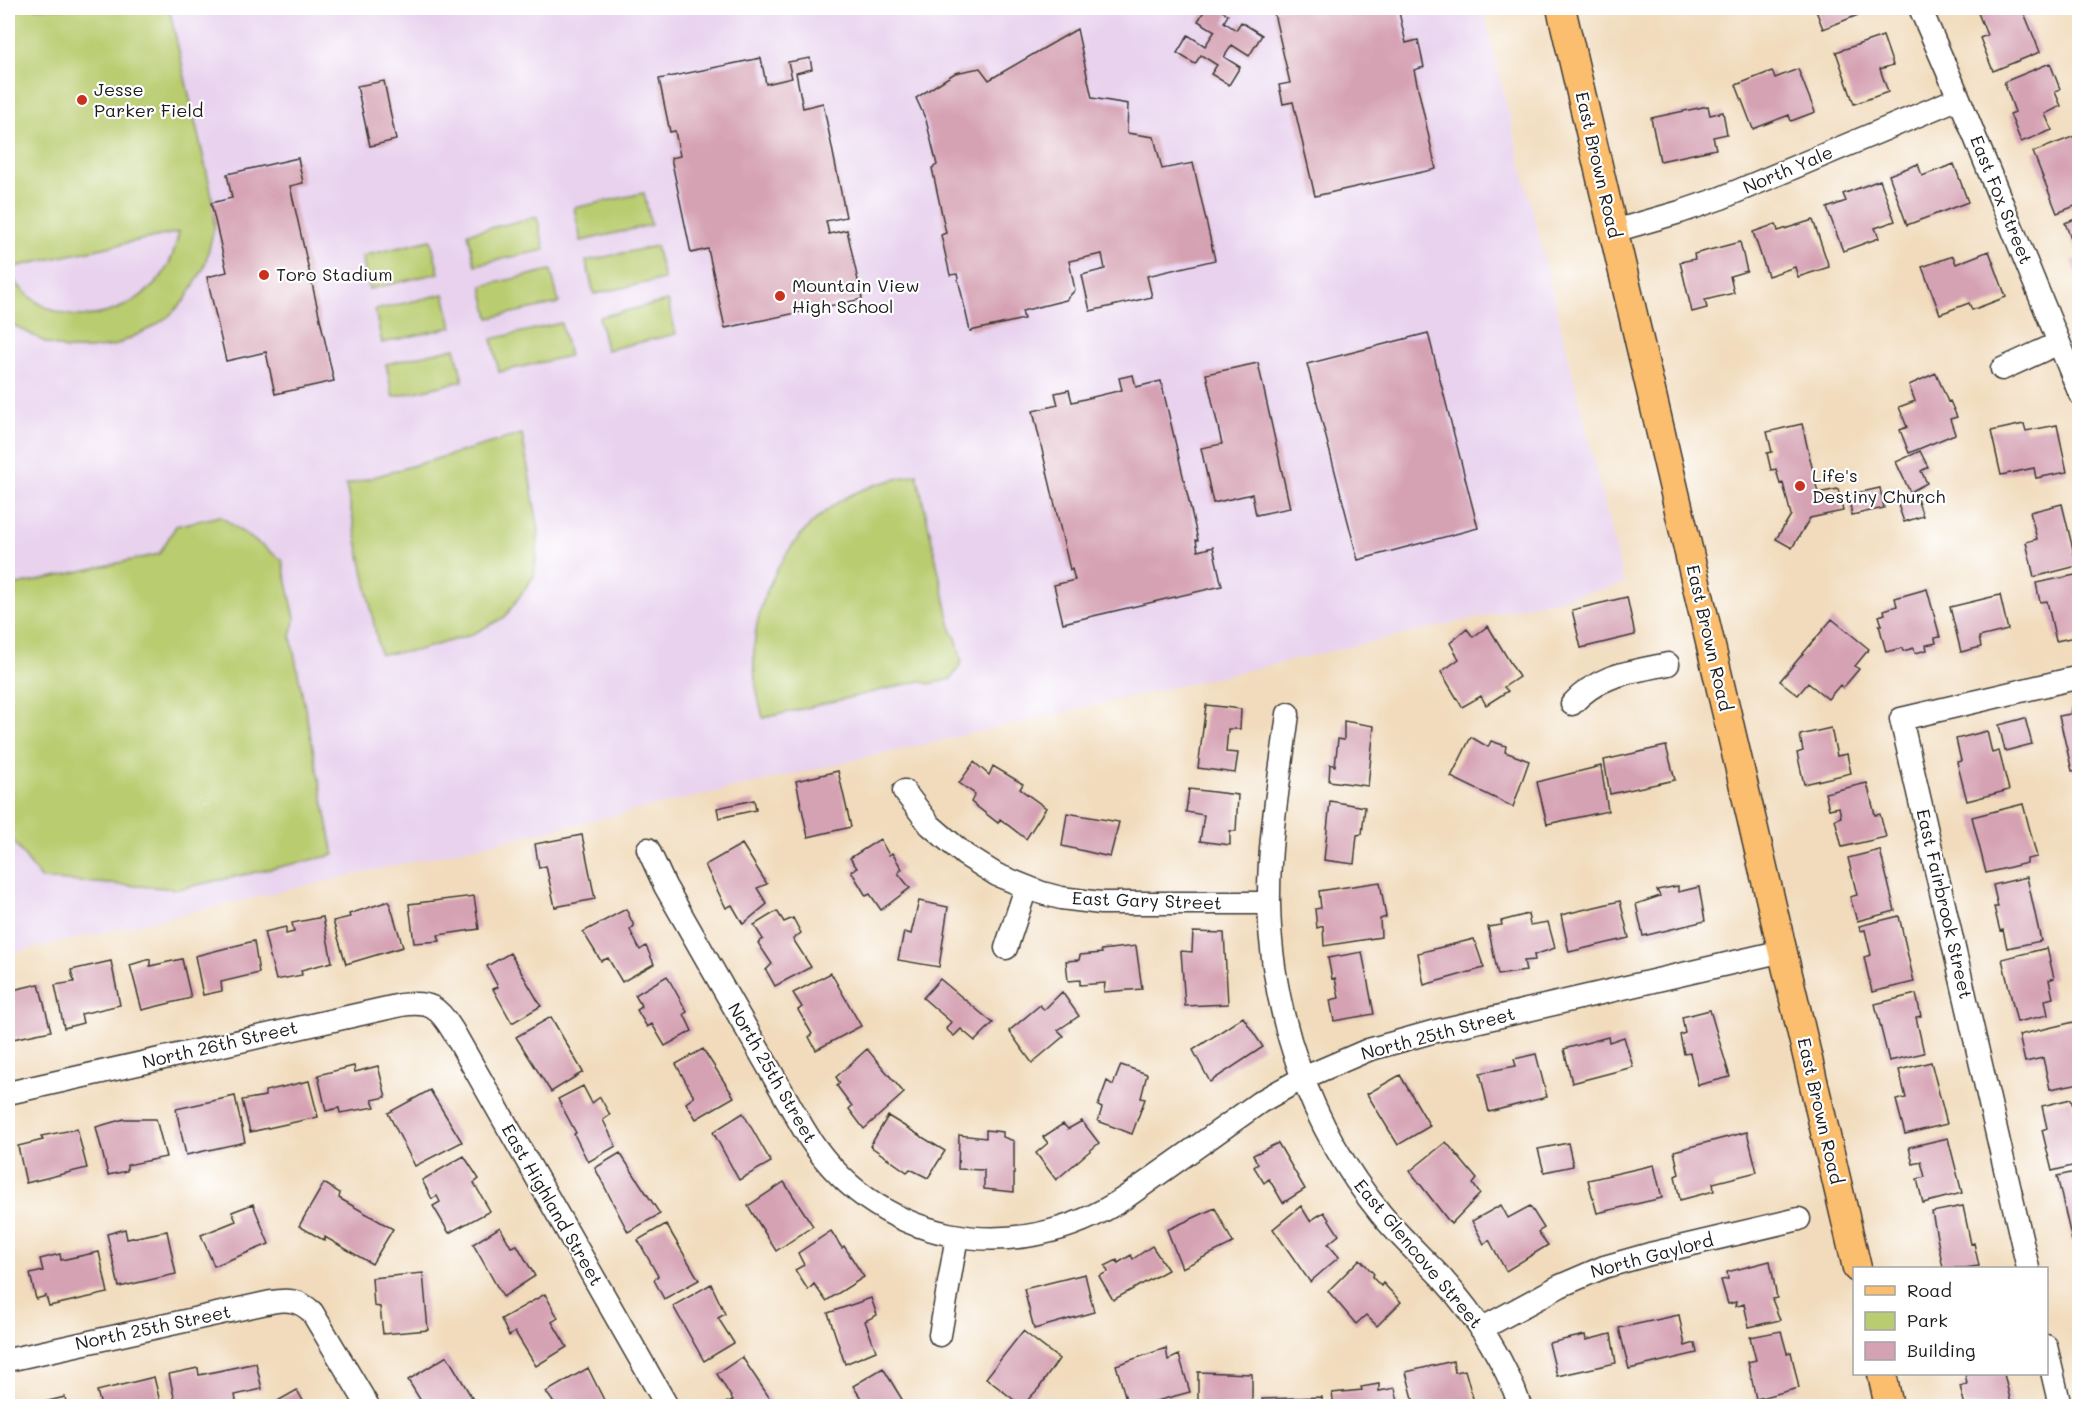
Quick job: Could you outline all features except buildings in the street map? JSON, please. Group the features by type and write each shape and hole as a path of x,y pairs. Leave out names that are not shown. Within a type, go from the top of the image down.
{"main road":[{"name":"East Brown Road","path":"1561,8 1857,1267"},
{"path":"1882,1375 1889,1407"}],"street":[{"name":"East Fox Street","path":"1920,8 2079,394"},
{"name":"North Yale","path":"1614,231 1711,202 1959,98"},
{"path":"2002,369 2059,343"},
{"path":"1572,704 1590,687 1613,676 1668,664"},
{"name":"East Fairbrook Street","path":"2028,1267 1901,719 2079,676"},
{"name":"East Glencove Street","path":"1288,714 1272,844 1269,903 1278,991 1303,1078 1324,1125 1362,1188 1392,1227 1440,1276 1481,1329 1506,1371 1520,1407"},
{"name":"East Gary Street","path":"904,791 930,825 947,841 981,866 1026,888 1061,898 1101,903 1269,903"},
{"name":"North 25th Street","path":"648,849 665,886 815,1148 847,1183 887,1212 909,1223 957,1236 981,1239 1007,1239 1035,1235 1084,1221 1126,1197 1239,1116 1303,1078 1368,1050 1783,951"},
{"path":"1006,948 1026,888"},
{"name":"North 26th Street","path":"8,1093 401,1005 423,1003 433,1006"},
{"name":"East Highland Street","path":"433,1006 441,1013 453,1031 667,1407"},
{"name":"North Gaylord","path":"1481,1329 1560,1286 1604,1267 1799,1219"},
{"path":"940,1335 957,1236"},
{"name":"North 25th Street","path":"8,1360 271,1302 290,1300 298,1302 312,1312 318,1320 368,1407"},
{"path":"2048,1355 2060,1407"}],"shaded area":[{"name":"Mountain View High School","path":"8,8 1483,8 1624,584 8,954"}],"green space":[{"name":"Jesse Parker Field","path":"8,8 169,8 210,186 214,229 204,268 185,300 169,316 153,327 114,346 66,349 47,343 8,322 8,272 33,299 47,307 77,316 94,315 128,304 150,289 170,262 179,232 8,268"},
{"path":"644,193 651,225 581,241 574,208"},
{"path":"537,217 545,250 475,265 468,233"},
{"path":"431,240 439,273 369,289 362,256"},
{"path":"656,246 664,279 594,294 586,261"},
{"path":"551,270 559,303 489,318 482,286"},
{"path":"444,294 452,327 382,343 375,310"},
{"path":"668,301 676,334 606,350 599,317"},
{"path":"561,323 569,356 499,372 492,339"},
{"path":"455,348 463,381 393,397 386,364"},
{"path":"522,434 539,531 534,576 505,617 471,635 415,651 380,654 346,485"},
{"path":"917,474 952,632 956,638 962,662 951,679 929,684 920,681 763,718 755,678 754,652 757,627 763,602 786,556 801,535 840,501 867,488"},
{"path":"220,516 282,560 295,618 291,637 334,855 179,889 41,879 8,834 8,587 159,554 176,526"}],"place":[{"name":"Jesse Parker Field","path":"82,100"},
{"name":"Toro Stadium","path":"264,275"},
{"name":"Mountain View High School","path":"780,296"},
{"name":"Life's Destiny Church","path":"1800,486"}]}
